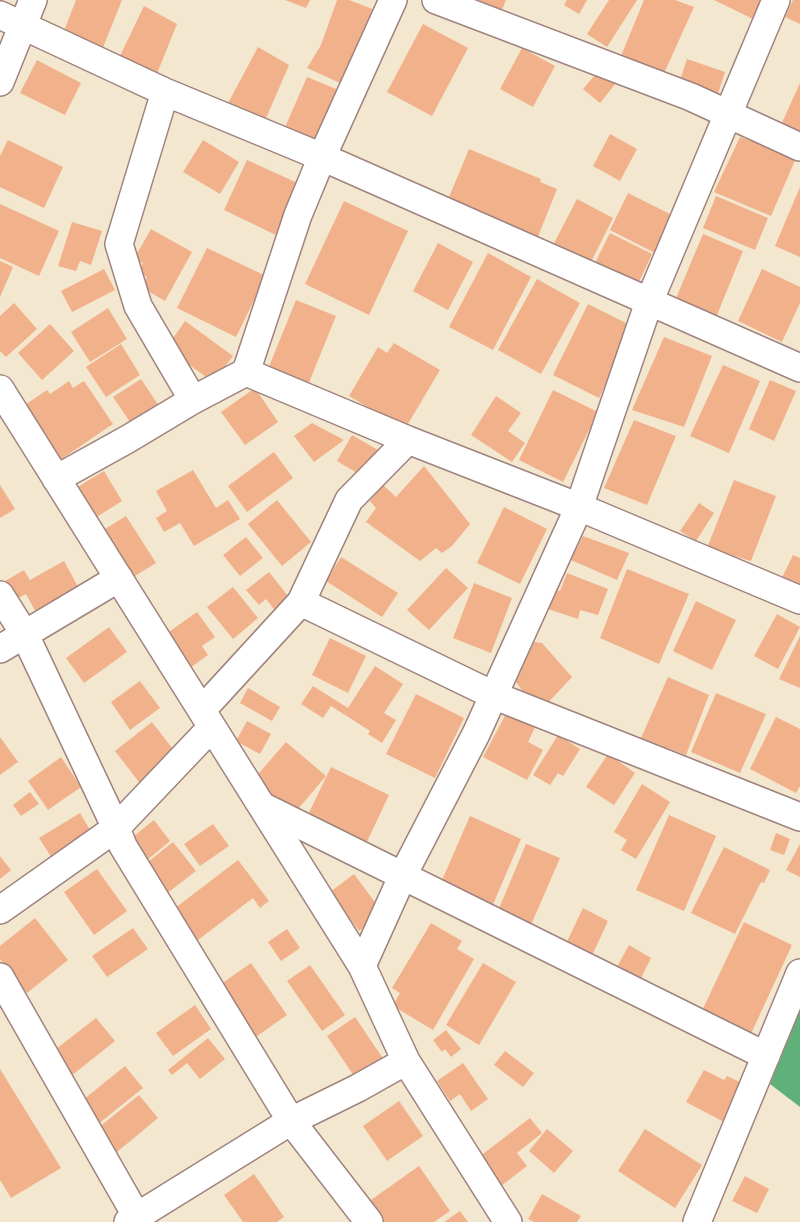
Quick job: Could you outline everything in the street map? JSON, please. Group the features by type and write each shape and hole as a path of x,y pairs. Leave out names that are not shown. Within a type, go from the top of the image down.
{"street":[{"path":"0,82 11,20 33,0"},
{"path":"56,479 246,372 298,215 393,0"},
{"path":"436,0 691,96 800,147"},
{"path":"362,966 403,875 476,734 579,507 649,302 776,0"},
{"path":"11,20 165,92 322,158 800,368"},
{"path":"165,92 119,244 138,306 193,400"},
{"path":"246,372 408,440 579,507 800,600"},
{"path":"0,390 362,966 406,1061 508,1222"},
{"path":"0,910 116,828 301,602 349,500 408,440"},
{"path":"0,649 119,578"},
{"path":"0,595 24,635 123,846 291,1121 369,1222"},
{"path":"301,602 493,695 800,817"},
{"path":"262,806 766,1056"},
{"path":"697,1222 800,973"},
{"path":"0,977 132,1220 291,1121 406,1061"}],"green space":[{"path":"800,1011 800,1107 770,1084"}],"building":[{"path":"76,0 122,0 100,55 62,36"},
{"path":"285,0 310,0 306,8"},
{"path":"337,0 349,0 375,10 340,83 307,68 321,45"},
{"path":"460,0 506,0 499,17"},
{"path":"567,0 587,0 579,14 564,5"},
{"path":"609,0 637,0 607,47 587,34"},
{"path":"644,0 675,0 694,7 661,80 618,63"},
{"path":"714,0 767,0 757,21"},
{"path":"793,0 800,0 800,24 785,17"},
{"path":"144,6 177,24 154,81 117,62"},
{"path":"423,24 468,48 432,116 387,92"},
{"path":"258,47 289,65 264,123 227,105"},
{"path":"522,48 555,66 533,107 500,89"},
{"path":"687,59 725,72 716,100 678,86"},
{"path":"37,60 81,83 65,115 20,93"},
{"path":"600,69 616,83 600,103 583,89"},
{"path":"307,77 341,91 318,150 283,132"},
{"path":"800,83 800,137 780,127"},
{"path":"610,134 637,149 620,181 593,166"},
{"path":"740,137 796,158 771,216 714,192"},
{"path":"8,140 63,167 44,208 0,187 0,156"},
{"path":"203,140 239,162 220,194 183,172"},
{"path":"469,149 541,179 540,182 557,189 537,239 447,202"},
{"path":"247,160 304,186 280,237 224,210"},
{"path":"800,187 800,257 775,246"},
{"path":"628,193 674,216 655,253 610,230"},
{"path":"716,196 768,218 755,250 703,228"},
{"path":"577,199 613,218 589,266 552,247"},
{"path":"344,201 408,231 369,315 305,284"},
{"path":"0,204 59,231 39,276 0,258"},
{"path":"72,222 102,231 91,265 80,261 76,271 58,266"},
{"path":"151,229 192,252 165,301 141,287 147,277 138,272 143,263 134,259"},
{"path":"610,233 652,254 636,288 593,267"},
{"path":"703,234 743,251 715,320 674,303"},
{"path":"438,243 473,262 448,310 413,291"},
{"path":"207,248 266,276 236,337 177,308"},
{"path":"488,253 531,277 493,350 449,327"},
{"path":"0,261 13,267 0,297"},
{"path":"104,269 115,290 72,312 61,291"},
{"path":"762,269 800,287 800,303 782,342 738,321"},
{"path":"537,279 580,303 541,374 498,350"},
{"path":"296,300 336,316 308,385 268,369"},
{"path":"14,303 37,329 6,357 0,351 0,316"},
{"path":"588,304 634,327 599,398 553,375"},
{"path":"108,308 127,339 90,362 71,332"},
{"path":"185,321 233,356 213,382 166,348"},
{"path":"50,324 74,351 42,380 18,353"},
{"path":"664,337 712,356 684,427 632,410"},
{"path":"394,343 440,370 405,429 349,396 378,347 387,353"},
{"path":"121,344 140,375 106,397 86,367"},
{"path":"723,365 760,381 729,453 690,436"},
{"path":"141,379 159,406 132,425 113,397"},
{"path":"770,380 796,391 774,441 749,429"},
{"path":"69,381 73,388 84,381 113,424 60,460 23,406 47,390 50,394"},
{"path":"255,388 278,422 245,445 221,412"},
{"path":"553,390 598,412 563,482 519,460"},
{"path":"496,396 521,413 508,431 525,443 512,462 471,435"},
{"path":"634,420 676,436 647,505 604,488"},
{"path":"312,423 344,440 314,462 294,436"},
{"path":"352,435 378,450 362,476 337,461"},
{"path":"274,452 293,478 247,512 228,486"},
{"path":"424,466 470,524 452,546 442,553 436,548 420,561 366,522 376,508 370,501 382,484 396,497"},
{"path":"193,470 216,508 228,500 240,519 194,546 180,523 164,532 156,518 167,511 156,491"},
{"path":"104,471 122,501 95,518 76,488"},
{"path":"734,480 776,496 751,561 707,548"},
{"path":"0,485 15,509 0,518"},
{"path":"277,500 311,542 282,566 248,524"},
{"path":"699,503 714,513 696,541 680,531"},
{"path":"504,507 547,529 520,584 477,563"},
{"path":"126,516 156,563 130,579 100,532"},
{"path":"583,536 629,553 617,580 571,560"},
{"path":"246,537 263,558 240,576 223,555"},
{"path":"793,555 800,558 800,594 779,584"},
{"path":"341,557 398,593 382,617 326,581"},
{"path":"64,561 82,594 39,618 26,594 16,599 5,581 24,570 30,580"},
{"path":"446,568 468,588 429,630 407,610"},
{"path":"627,569 689,594 659,664 600,638"},
{"path":"269,572 292,601 277,613 266,599 259,605 246,590"},
{"path":"567,573 608,589 598,615 580,610 578,619 548,609 555,590 560,591"},
{"path":"474,583 512,598 491,653 453,638"},
{"path":"233,587 258,618 233,639 207,607"},
{"path":"696,601 736,620 712,670 673,651"},
{"path":"197,612 215,637 202,646 208,655 190,668 166,634"},
{"path":"777,614 800,627 778,669 754,656"},
{"path":"109,627 127,652 84,683 66,658"},
{"path":"800,636 800,688 779,679"},
{"path":"330,638 366,656 348,693 312,675"},
{"path":"534,642 542,643 572,677 544,707 527,697 516,682"},
{"path":"375,666 403,684 384,713 396,720 382,743 368,734 370,731 331,706 323,718 301,704 313,686 348,708"},
{"path":"668,677 709,695 686,755 641,738"},
{"path":"140,681 160,708 130,730 111,702"},
{"path":"248,688 280,707 272,721 240,703"},
{"path":"716,693 766,714 740,773 691,752"},
{"path":"416,694 464,718 435,778 386,754"},
{"path":"507,712 535,727 528,742 543,750 527,780 483,757"},
{"path":"776,717 800,729 800,786 796,793 750,769"},
{"path":"247,721 271,734 260,754 236,741"},
{"path":"152,722 179,757 142,786 115,751"},
{"path":"558,735 580,749 563,776 558,773 550,785 533,775"},
{"path":"0,737 18,762 0,775"},
{"path":"286,742 326,776 293,815 253,780"},
{"path":"608,754 635,773 614,805 586,787"},
{"path":"61,757 81,787 48,810 28,781"},
{"path":"331,767 389,795 363,850 304,823"},
{"path":"642,784 670,802 636,859 621,850 627,840 614,832"},
{"path":"30,792 39,804 21,816 13,805"},
{"path":"80,813 95,838 55,863 39,838"},
{"path":"669,815 716,836 684,911 636,890"},
{"path":"470,816 521,839 491,909 439,887"},
{"path":"154,820 170,841 146,861 129,840"},
{"path":"213,824 229,846 200,866 184,844"},
{"path":"776,833 790,839 784,855 770,850"},
{"path":"173,842 196,871 166,894 144,865"},
{"path":"526,844 560,858 531,925 498,911"},
{"path":"800,844 800,877 786,870"},
{"path":"724,847 770,870 764,883 761,882 735,934 691,913"},
{"path":"0,856 11,870 0,879"},
{"path":"238,860 269,901 260,908 253,898 194,943 170,912"},
{"path":"97,869 127,911 94,935 64,892"},
{"path":"354,874 383,913 359,931 330,892"},
{"path":"583,908 608,921 588,964 562,952"},
{"path":"35,918 68,960 27,993 0,959 0,946"},
{"path":"744,922 792,945 749,1038 700,1015"},
{"path":"431,923 462,941 457,949 474,959 433,1030 393,1006 400,993 392,988"},
{"path":"133,928 148,949 107,977 92,956"},
{"path":"287,929 300,948 281,961 268,942"},
{"path":"629,945 651,958 636,988 612,976"},
{"path":"251,963 287,1015 250,1041 214,989"},
{"path":"483,963 516,982 479,1045 446,1025"},
{"path":"310,965 345,1015 322,1031 287,981"},
{"path":"195,1005 211,1029 173,1056 156,1033"},
{"path":"355,1017 384,1060 356,1079 327,1036"},
{"path":"96,1018 115,1041 71,1076 52,1052"},
{"path":"446,1030 461,1049 451,1057 445,1049 442,1052 433,1040"},
{"path":"208,1038 225,1059 200,1079 187,1063 172,1075 168,1070"},
{"path":"505,1051 534,1073 523,1087 494,1065"},
{"path":"463,1063 488,1099 471,1111 460,1094 450,1101 437,1081"},
{"path":"125,1066 143,1088 97,1125 79,1103"},
{"path":"0,1069 61,1168 11,1198 0,1180"},
{"path":"704,1070 724,1080 727,1076 746,1085 726,1123 686,1102"},
{"path":"139,1095 158,1118 117,1152 98,1128"},
{"path":"399,1101 423,1136 387,1161 363,1126"},
{"path":"530,1118 542,1133 517,1153 527,1166 501,1186 479,1157"},
{"path":"547,1129 573,1151 554,1173 529,1151"},
{"path":"645,1129 702,1165 675,1208 618,1171"},
{"path":"419,1166 450,1211 434,1222 382,1222 368,1202"},
{"path":"254,1174 284,1217 277,1222 243,1222 224,1195"},
{"path":"745,1176 769,1189 757,1213 732,1201"},
{"path":"542,1194 581,1216 577,1222 534,1222 528,1219"},
{"path":"460,1211 468,1222 444,1222"}]}
